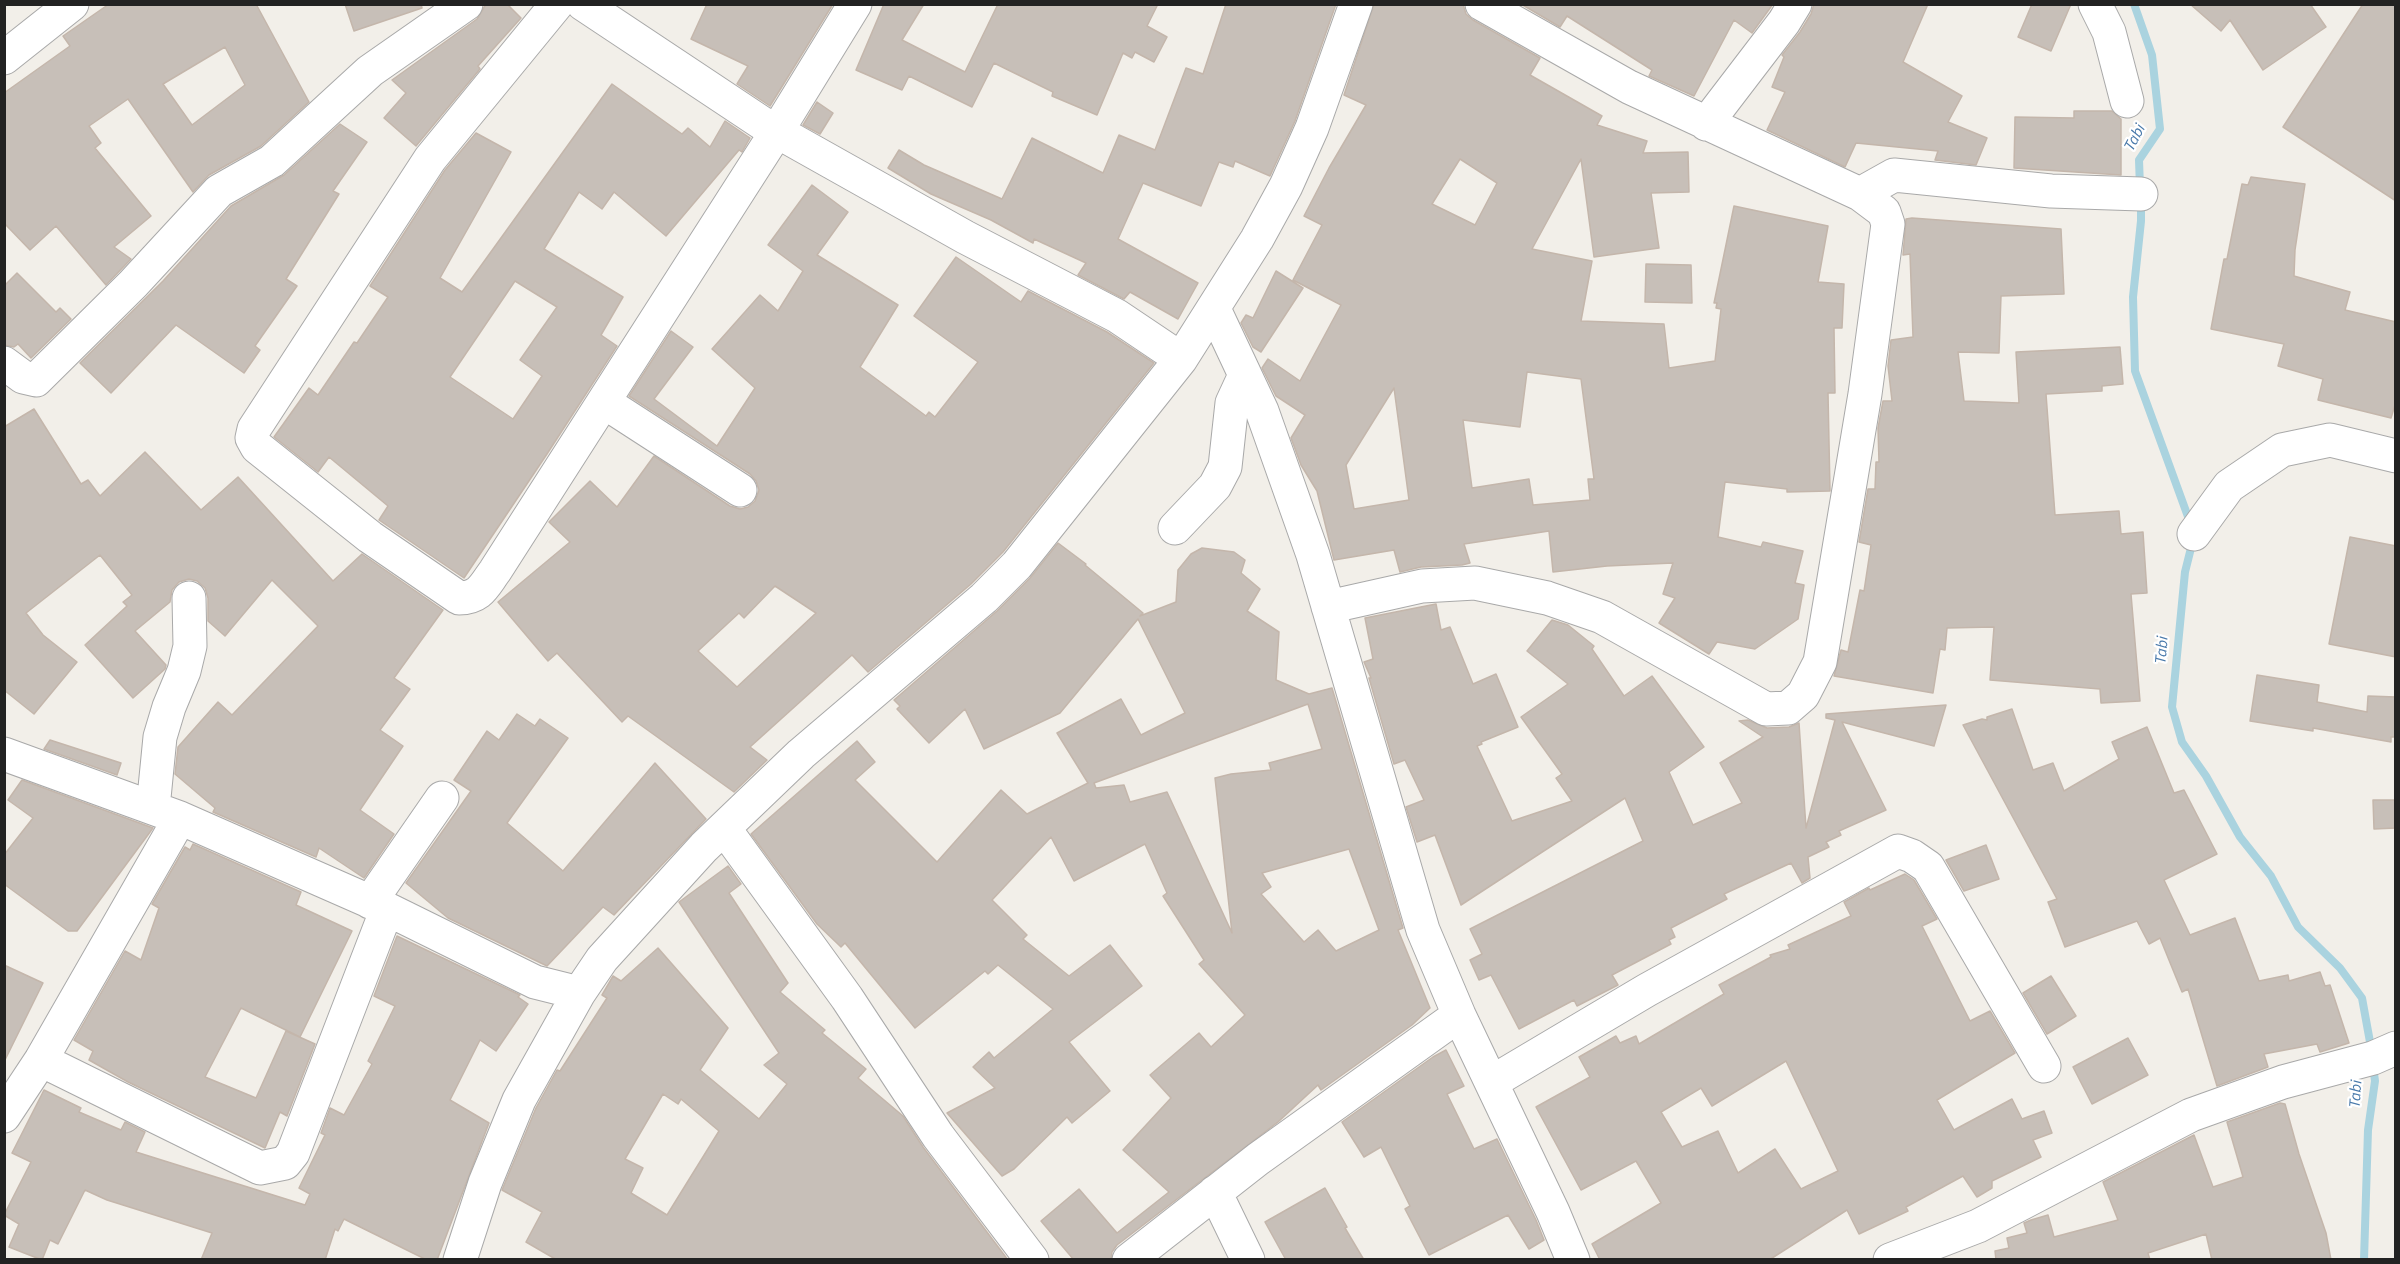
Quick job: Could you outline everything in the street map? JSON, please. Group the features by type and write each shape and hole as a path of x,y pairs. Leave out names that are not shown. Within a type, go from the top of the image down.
{"street":[{"path":"4,58 72,4"},
{"path":"4,363 23,377 36,380 133,284 219,191 272,161 370,71 466,4"},
{"path":"557,4 430,159 254,429 252,438 257,447 370,537 459,598 471,598 478,593 495,571 777,131 855,4"},
{"path":"582,4 777,131 965,237 1117,316 1182,358"},
{"path":"460,1260 485,1183 519,1100 579,993 602,959 704,847 801,754 984,598 1017,565 1182,358 1257,239 1286,186 1312,128 1356,4"},
{"path":"1328,607 1433,585 1475,583 1547,597 1602,617 1766,709 1788,708 1803,695 1820,662 1865,394 1888,224 1884,212 1860,194 1629,87 1482,4"},
{"path":"1706,124 1785,22 1795,4"},
{"path":"2095,4 2109,32 2127,101"},
{"path":"1860,194 1894,175 2050,191 2140,194"},
{"path":"1214,309 1262,411 1290,487 1328,607 1423,930 1573,1260"},
{"path":"1175,528 1215,486 1225,467 1232,403 1245,375"},
{"path":"604,402 740,490"},
{"path":"2194,534 2229,486 2282,450 2330,440 2396,456"},
{"path":"4,1116 41,1060 167,813 160,737 184,671 190,646 189,598"},
{"path":"4,754 167,813 379,905 535,982 579,993"},
{"path":"41,1060 260,1168 285,1163 293,1153 379,905 442,798"},
{"path":"724,828 816,959 847,998 938,1136 1032,1260"},
{"path":"1492,1082 1647,990 1898,851 1912,856 1928,867 2044,1066"},
{"path":"1129,1260 1215,1192 1460,1015"},
{"path":"1890,1260 1978,1226 2191,1115 2283,1082 2373,1058 2396,1048"},
{"path":"1215,1192 1248,1260"}],"building":[{"path":"109,4 256,4 309,102 261,146 209,175 193,192 128,99 89,126 101,143 95,148 151,216 114,247 131,259 106,285 56,226 30,250 4,223 4,93 70,46 63,36","holes":["225,47 245,85 192,125 163,84"]},
{"path":"345,4 421,4 422,8 354,31"},
{"path":"486,4 507,4 521,18 478,66 480,69 416,146 384,118 406,93 392,80 477,19"},
{"path":"707,4 833,4 770,106 737,84 748,66 691,39"},
{"path":"884,4 924,4 902,40 965,72 998,4 1158,4 1147,26 1167,37 1154,62 1135,52 1132,58 1123,53 1097,115 1052,96 1053,92 994,63 972,107 909,76 902,90 856,70"},
{"path":"1226,4 1336,4 1295,121 1270,176 1235,161 1233,167 1219,162 1201,206 1143,183 1118,239 1198,283 1178,319 1130,292 1124,299 1078,275 1086,263 1034,239 1033,243 991,220 931,194 888,168 899,150 924,165 1002,199 1032,138 1103,173 1119,135 1155,150 1186,68 1203,74"},
{"path":"1374,4 1463,4 1466,14 1473,20 1540,58 1530,75 1602,116 1597,125 1647,141 1643,153 1688,152 1689,192 1651,193 1659,248 1594,257 1581,159 1532,249 1592,261 1581,321 1664,324 1669,368 1715,361 1721,309 1716,308 1717,303 1714,303 1734,206 1828,226 1818,282 1844,284 1842,328 1834,328 1835,393 1828,393 1830,491 1787,492 1787,489 1725,482 1718,537 1761,547 1763,542 1803,551 1795,583 1804,585 1798,619 1755,649 1717,642 1709,654 1659,623 1675,598 1663,594 1673,563 1607,566 1553,572 1549,531 1464,544 1470,563 1462,565 1421,567 1400,572 1394,550 1334,560 1317,491 1301,465 1291,438 1305,415 1276,396 1262,368 1268,359 1300,381 1341,305 1293,280 1322,225 1304,216 1366,105 1344,95","holes":["1460,159 1497,183 1475,225 1432,204","1527,372 1581,379 1594,479 1588,479 1590,500 1533,505 1529,479 1472,488 1463,420 1520,427","1394,388 1409,500 1354,509 1346,465"]},
{"path":"1521,4 1773,4 1752,33 1734,20 1694,96 1649,76 1652,70 1567,16 1560,27"},
{"path":"1814,4 1928,4 1903,62 1962,96 1948,122 1987,138 1976,165 1935,160 1938,151 1856,143 1845,167 1767,130 1785,92 1772,87 1784,57 1782,55 1800,32"},
{"path":"2032,4 2071,4 2051,51 2018,37"},
{"path":"2190,4 2310,4 2326,27 2263,70 2230,20 2221,31"},
{"path":"2363,4 2396,4 2396,201 2283,127"},
{"path":"612,84 682,134 688,128 710,147 725,121 750,138 742,152 739,150 666,236 614,192 602,209 579,192 544,249 623,297 601,335 617,346 464,578 379,520 388,506 329,457 318,472 274,437 309,388 318,395 388,297 370,286 445,170 476,133 511,152 440,278 462,292","holes":["515,281 557,307 520,360 542,376 513,419 450,377"]},
{"path":"817,102 833,113 820,134 803,125"},
{"path":"2074,111 2112,111 2121,119 2121,175 2014,168 2015,117 2074,118"},
{"path":"340,124 367,142 333,191 339,194 286,279 297,286 255,346 260,350 244,373 176,325 111,393 80,363 163,281 231,206 284,175"},
{"path":"2251,177 2305,184 2295,250 2294,276 2350,292 2345,310 2396,322 2396,402 2391,418 2318,400 2323,379 2278,366 2284,344 2211,329 2224,259 2227,259 2242,184 2248,185"},
{"path":"812,185 848,212 817,255 898,305 860,367 926,416 929,412 935,417 978,362 914,316 956,257 1021,302 1028,291 1107,332 1154,363 1003,552 971,584 868,672 852,655 750,747 767,760 734,792 628,716 622,722 557,653 548,661 498,602 570,542 549,522 590,481 617,507 654,456 730,506 740,509 748,507 755,501 759,490 750,474 629,396 671,331 693,347 654,399 717,446 755,388 712,349 760,295 778,311 803,271 768,245","holes":["775,586 816,613 737,687 698,651 739,613 744,618"]},
{"path":"1906,219 2061,229 2064,294 2001,296 1999,353 1958,352 1964,401 2019,403 2016,352 2120,347 2123,384 2102,386 2102,391 2046,394 2055,515 2119,511 2121,534 2143,532 2147,593 2131,594 2140,701 2101,703 2100,689 1990,680 1994,627 1947,628 1945,650 1940,649 1933,693 1834,676 1841,650 1848,652 1860,590 1864,591 1871,545 1859,542 1868,489 1875,489 1876,462 1879,462 1878,428 1883,401 1892,401 1888,366 1891,340 1913,337 1910,254 1903,255"},
{"path":"1646,264 1691,265 1692,303 1645,302"},
{"path":"1276,271 1303,288 1261,352 1253,347 1241,323 1246,315 1253,318"},
{"path":"17,273 56,312 60,308 71,319 31,358 18,344 14,347 4,345 4,286"},
{"path":"34,409 81,484 88,480 100,496 145,452 201,510 238,477 333,581 362,554 443,610 394,678 410,689 380,730 403,746 360,810 394,834 364,878 319,848 316,857 213,812 215,808 175,774 178,747 218,702 232,715 318,626 272,580 225,636 208,621 208,598 205,588 197,581 189,579 179,582 172,590 170,602 135,631 166,665 165,669 133,698 85,645 127,606 123,602 132,595 100,555 26,613 43,635 77,662 34,714 4,690 4,427"},
{"path":"2350,537 2396,546 2396,657 2329,644"},
{"path":"1058,543 1143,613 1140,616 1176,602 1178,570 1191,554 1202,548 1234,552 1245,560 1241,573 1260,589 1247,611 1279,632 1276,680 1309,694 1332,688 1403,928 1398,930 1430,1008 1412,1025 1321,1090 1318,1085 1278,1122 1117,1245 1112,1252 1111,1260 1074,1260 1041,1221 1079,1189 1117,1233 1169,1192 1123,1150 1171,1098 1150,1075 1199,1033 1211,1047 1245,1015 1199,964 1204,960 1163,896 1167,893 1145,844 1074,881 1051,837 992,900 1027,935 1023,939 1069,976 1110,945 1142,986 1069,1042 1110,1091 1072,1123 1067,1117 1014,1169 1002,1176 947,1113 995,1088 973,1067 989,1052 994,1058 1053,1009 998,965 988,974 985,971 915,1028 845,943 841,947 817,924 751,834 857,741 875,762 855,780 937,862 1001,790 1027,814 1088,783 1057,733 1121,699 1141,735 1185,713 1138,619 1060,713 984,749 965,709 929,743 897,709 900,706 894,700 997,611 1030,578","holes":["1308,704 1322,749 1269,763 1271,770 1215,778 1232,933 1167,792 1130,802 1124,785 1096,788 1094,783","1349,849 1379,930 1336,951 1318,930 1304,942 1261,894 1271,887 1262,873"]},
{"path":"1436,604 1441,630 1450,627 1473,684 1496,674 1518,727 1481,742 1482,744 1477,746 1512,821 1572,801 1556,778 1562,774 1521,717 1568,684 1527,651 1552,620 1568,625 1594,646 1592,649 1624,696 1652,676 1704,747 1669,772 1693,825 1742,803 1720,763 1763,737 1739,721 1748,720 1767,728 1789,727 1799,723 1806,828 1835,720 1826,718 1826,714 1946,705 1934,746 1842,722 1886,810 1839,831 1841,835 1826,842 1829,847 1808,857 1810,878 1802,883 1791,863 1724,894 1727,899 1671,928 1675,937 1669,940 1671,944 1612,975 1618,985 1577,1006 1574,1000 1519,1029 1491,975 1479,980 1470,960 1482,954 1470,929 1643,841 1625,798 1461,905 1435,835 1417,842 1406,807 1424,800 1405,760 1394,764 1369,678 1371,678 1364,662 1373,659 1365,618"},
{"path":"2257,675 2319,685 2317,702 2367,712 2368,696 2396,697 2396,737 2391,737 2391,742 2313,728 2313,731 2250,721"},
{"path":"2012,709 2033,770 2053,763 2064,791 2119,759 2112,742 2147,727 2174,793 2184,790 2217,854 2164,880 2190,935 2235,918 2259,981 2288,975 2289,981 2320,972 2325,986 2330,985 2349,1043 2320,1052 2317,1044 2264,1054 2268,1067 2217,1086 2188,989 2182,992 2160,938 2149,944 2137,921 2065,947 2048,902 2057,899 1963,725 1982,719 1987,720 1987,717"},
{"path":"517,714 535,726 540,719 568,738 507,823 563,871 655,763 706,819 614,915 603,907 547,966 448,918 406,883 471,791 454,780 487,731 499,740"},
{"path":"50,740 121,763 117,775 44,749"},
{"path":"22,780 153,828 77,931 68,931 4,884 4,855 33,818 8,800"},
{"path":"2373,800 2396,800 2396,828 2374,829"},
{"path":"193,844 301,892 296,905 352,931 300,1037 241,1008 205,1077 256,1098 286,1031 315,1044 287,1116 280,1112 265,1148 128,1082 89,1060 93,1051 74,1040 125,951 141,960 159,908 152,904 185,847 190,850"},
{"path":"1986,845 1999,879 1964,891 1946,860"},
{"path":"728,866 741,884 729,893 788,983 780,992 825,1030 822,1033 866,1069 858,1078 903,1116 923,1147 1008,1260 557,1260 526,1242 542,1212 502,1190 536,1108 557,1070 560,1071 607,998 602,995 613,976 621,981 658,948 728,1028 700,1070 759,1119 787,1084 764,1065 779,1053 679,902","holes":["663,1094 678,1104 681,1099 719,1131 667,1215 631,1193 643,1168 625,1159"]},
{"path":"1905,874 1914,880 1937,919 1922,926 1970,1021 1990,1011 2015,1053 1937,1100 1954,1130 2012,1099 2022,1119 2044,1111 2052,1133 2033,1140 2041,1157 1992,1181 1992,1188 1977,1197 1963,1176 1906,1207 1908,1211 1859,1234 1847,1210 1769,1260 1600,1260 1592,1244 1661,1203 1636,1161 1581,1190 1536,1107 1590,1077 1579,1057 1616,1036 1620,1043 1636,1036 1639,1044 1724,994 1719,985 1771,957 1770,955 1790,949 1788,945 1851,916 1844,902 1869,888 1870,890","holes":["1786,1061 1838,1171 1801,1189 1775,1149 1738,1173 1718,1131 1682,1147 1661,1112 1701,1088 1712,1106"]},
{"path":"397,936 520,995 518,997 528,1004 496,1051 480,1040 450,1100 489,1123 437,1260 427,1260 344,1219 338,1231 335,1229 325,1260 201,1260 212,1233 107,1200 85,1190 58,1244 50,1240 42,1260 9,1247 19,1224 4,1215 31,1162 12,1153 44,1090 81,1108 79,1112 121,1130 125,1122 145,1132 136,1152 305,1205 310,1194 299,1188 325,1135 321,1133 330,1108 344,1115 372,1064 368,1061 395,1006 374,996"},
{"path":"4,965 43,983 4,1062"},
{"path":"2051,976 2076,1016 2047,1034 2023,993"},
{"path":"2128,1038 2148,1075 2092,1104 2073,1067"},
{"path":"1446,1050 1464,1086 1447,1094 1474,1149 1497,1139 1536,1220 1544,1240 1529,1249 1508,1215 1429,1255 1405,1209 1410,1206 1381,1147 1364,1157 1342,1122"},
{"path":"2280,1103 2285,1104 2299,1154 2326,1233 2331,1260 2212,1260 2206,1234 2148,1253 2150,1260 1996,1260 1995,1251 2009,1248 2007,1238 2027,1233 2024,1223 2031,1220 2048,1215 2054,1237 2118,1220 2103,1182 2194,1135 2213,1187 2243,1177 2227,1122"},
{"path":"1325,1188 1364,1260 1286,1260 1265,1222"}],"waterway":[{"name":"Tabi","path":"2134,4 2152,55 2160,129 2139,160 2140,187"},
{"name":"Tabi","path":"2141,200 2133,297 2135,371 2191,525"},
{"name":"Tabi","path":"2193,540 2185,572 2172,707 2182,742 2206,776 2240,837 2271,876 2298,927 2340,968 2362,998 2372,1053"},
{"name":"Tabi","path":"2364,1260 2368,1130 2375,1081 2373,1066"}]}
